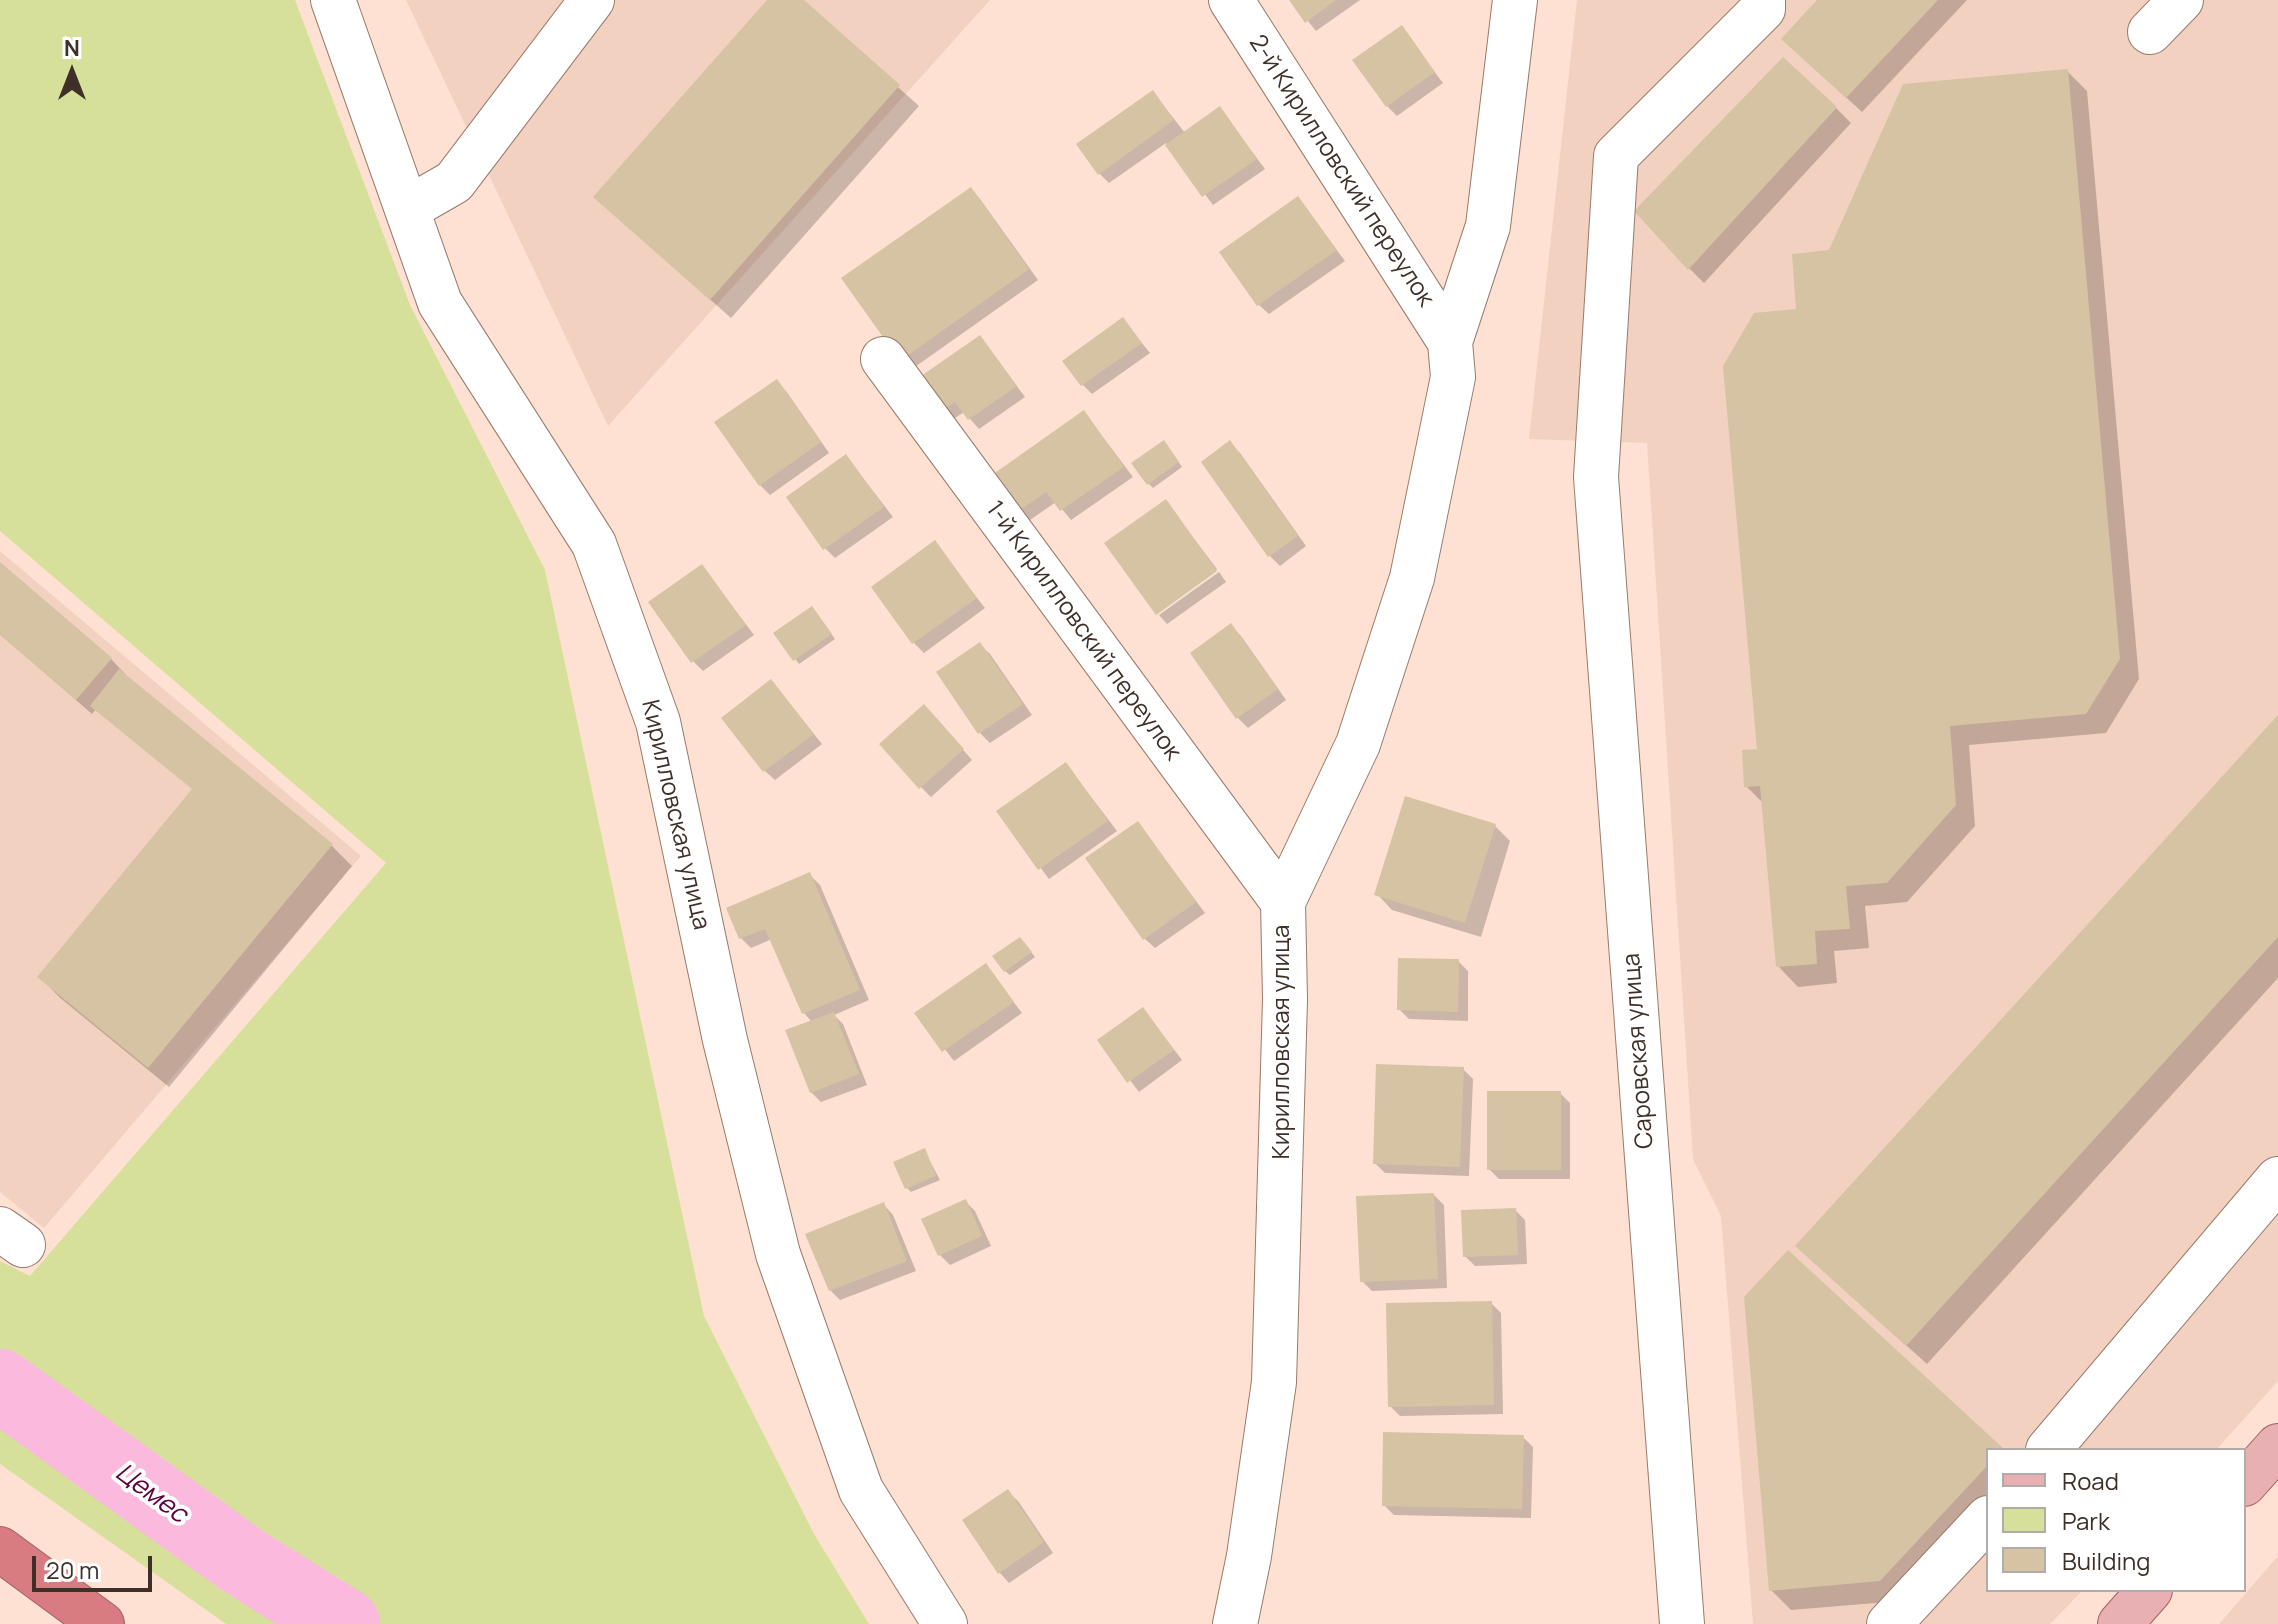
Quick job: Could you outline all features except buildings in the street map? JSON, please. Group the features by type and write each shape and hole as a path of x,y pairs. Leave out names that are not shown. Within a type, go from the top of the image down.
{"highway":[{"path":"0,1549 95,1622"}],"main road":[{"path":"2246,1482 2278,1446"},
{"path":"2120,1624 2148,1592"}],"street":[{"name":"Кирилловская улица","path":"333,0 440,303 594,544 658,722 725,1040 778,1254 861,1490 945,1624"},
{"path":"407,209 454,182 592,0"},
{"name":"2-й Кирилловский переулок","path":"1231,0 1450,342"},
{"path":"1450,342 1488,226 1515,0"},
{"name":"Саровская улица","path":"1682,1624 1596,477 1616,156 1763,9 1763,0"},
{"path":"2150,32 2181,0"},
{"name":"Кирилловская улица","path":"1235,1624 1249,1556 1274,1382 1283,1074 1283,902 1358,744 1412,578 1453,377 1450,342"},
{"name":"1-й Кирилловский переулок","path":"883,359 1283,902"},
{"path":"2050,1448 2278,1179"},
{"path":"1889,1624 1986,1520"}],"shaded area":[{"path":"406,0 990,0 608,426"},
{"path":"1577,0 2278,0 2278,1381 2218,1448 1986,1448 1986,1592 2081,1592 2050,1624 1753,1624 1721,1216 1693,1159 1647,443 1529,439"},
{"path":"0,551 361,856 44,1228 0,1192"},
{"path":"2278,1556 2278,1624 2219,1624"}],"green space":[{"path":"0,0 295,0 410,305 545,570 704,1316 814,1534 869,1624 226,1624 0,1464 0,1261 30,1276 386,863 0,531"}],"waterway":[{"name":"Цемес","path":"0,1385 243,1561 344,1624"}]}
